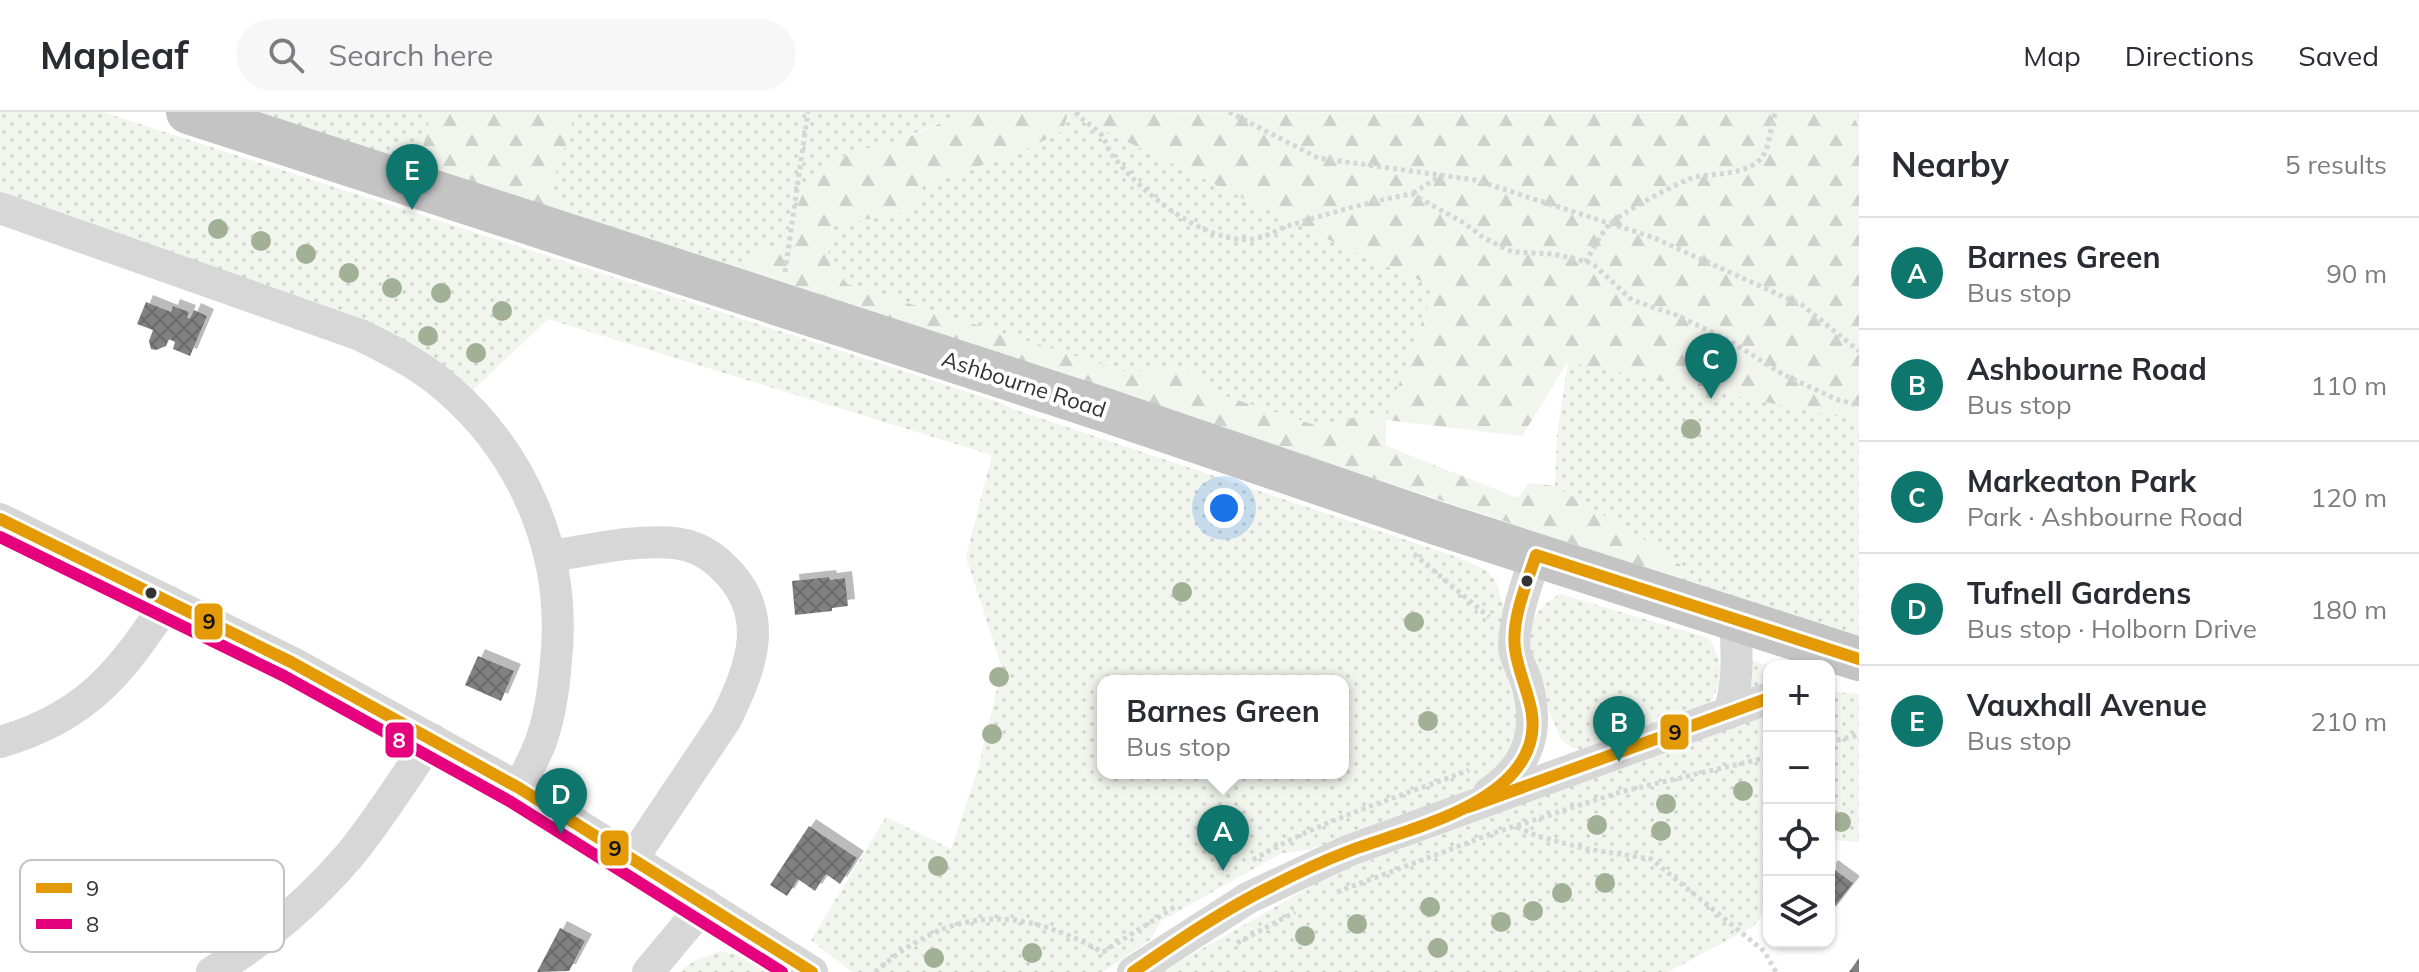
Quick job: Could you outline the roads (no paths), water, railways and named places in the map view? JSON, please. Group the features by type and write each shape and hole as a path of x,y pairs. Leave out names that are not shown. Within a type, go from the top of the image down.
{"highway":[{"name":"Ashbourne Road","path":"188,112 1105,410 1859,661"}],"street":[{"path":"0,208 346,329 407,358 447,388 482,423 524,486 552,556 558,617 554,685 540,743 519,788"},
{"path":"0,519 291,662 432,739 519,788 812,972"},
{"path":"552,556 653,542 688,545 719,563 736,579 747,596 753,621 752,645 738,695 726,719 633,858"},
{"path":"1463,809 1514,772 1530,745 1533,719 1531,701 1514,648 1518,619 1536,555"},
{"path":"0,742 62,717 90,699 136,650 168,601"},
{"path":"1729,713 1736,692 1738,663 1735,619"},
{"path":"1835,672 1859,661"},
{"path":"1124,966 1248,898 1348,851 1763,700"},
{"path":"284,919 317,891 351,853 432,739"},
{"path":"648,972 705,904"},
{"path":"212,972 241,952"}],"place":[{"name":"Vauxhall Avenue","path":"412,210"},
{"name":"Markeaton Park","path":"1711,399"},
{"name":"Ashbourne Road","path":"1619,762"},
{"name":"Tufnell Gardens","path":"561,834"},
{"name":"Barnes Green","path":"1223,871"}]}
